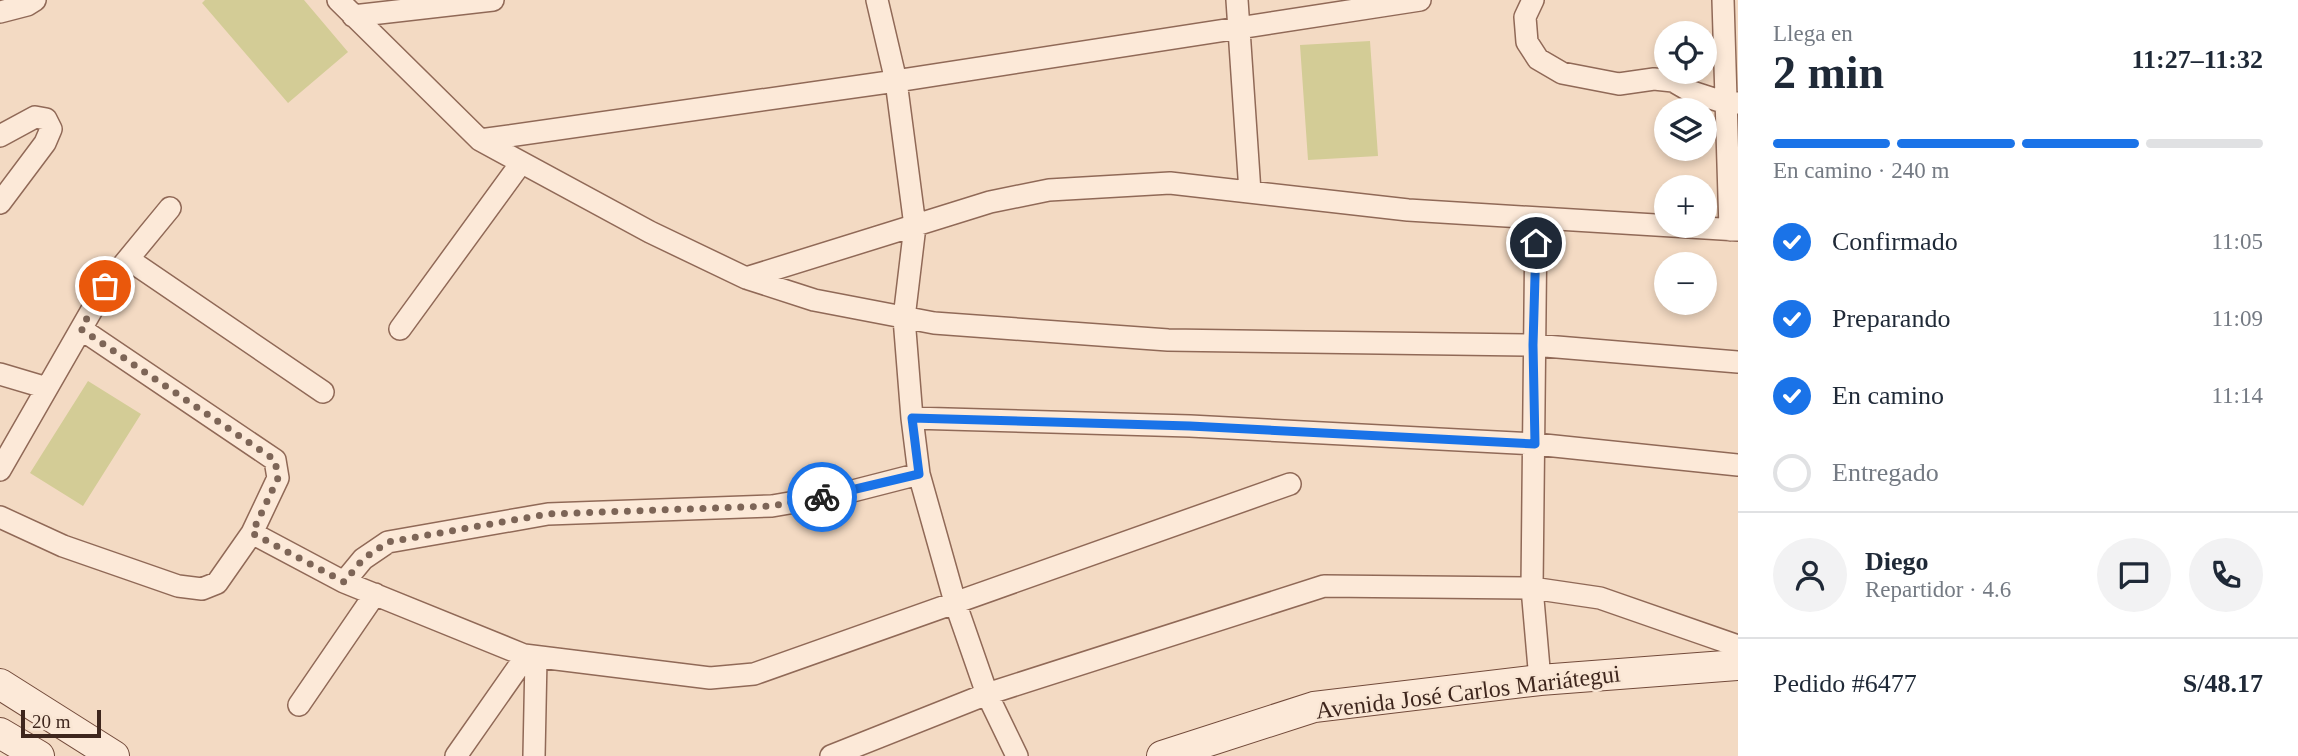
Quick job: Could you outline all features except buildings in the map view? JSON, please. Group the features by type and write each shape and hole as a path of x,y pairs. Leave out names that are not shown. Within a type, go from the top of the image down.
{"street":[{"path":"0,12 27,5 35,0"},
{"path":"338,0 480,140 650,232 746,278 814,300 934,323 1168,340 1533,345 1738,362"},
{"path":"353,16 493,0"},
{"path":"877,0 896,80 915,226 904,318 919,474 956,602 987,694 1017,756"},
{"path":"1237,0 1250,192"},
{"path":"480,140 1420,0"},
{"path":"1533,0 1525,17 1527,42 1538,59 1562,73 1619,84 1654,79 1673,81 1692,92 1732,103"},
{"path":"746,278 990,202 1049,190 1170,183 1409,210 1734,230 1732,103 1723,0"},
{"path":"0,136 35,117 46,119 51,129 45,143 0,203"},
{"path":"400,329 521,163"},
{"path":"0,470 105,286 170,208"},
{"path":"1536,218 1532,588 1540,680"},
{"path":"128,259 323,392"},
{"path":"0,517 63,545 178,586 202,589 216,583 252,533 278,478 275,460 81,329"},
{"path":"0,374 47,388"},
{"path":"912,418 1190,426 1535,444 1738,465"},
{"path":"344,582 363,559 388,542 548,514 772,506 841,494 919,474"},
{"path":"252,533 344,582 531,657 710,678 754,674 1290,484"},
{"path":"831,756 987,694 1324,586 1532,588 1600,598 1738,646"},
{"path":"299,705 375,594"},
{"path":"456,756 531,657"},
{"path":"531,657 534,756"},
{"name":"Avenida José Carlos Mariátegui","path":"1162,756 1314,707 1540,680 1738,665"},
{"path":"0,684 114,756"},
{"path":"0,733 39,756"}],"shaded area":[{"path":"205,0 304,0 348,52 288,103 202,3"},
{"path":"1370,41 1378,156 1308,160 1300,45"},
{"path":"88,381 141,414 83,506 30,473"}],"way so far":[{"path":"105,286 81,329 275,460 278,478 252,533 344,582 363,559 388,542 548,514 772,506 822,497"}],"route":[{"path":"822,497 919,474 912,418 1190,426 1535,444 1533,345 1536,243"}]}
